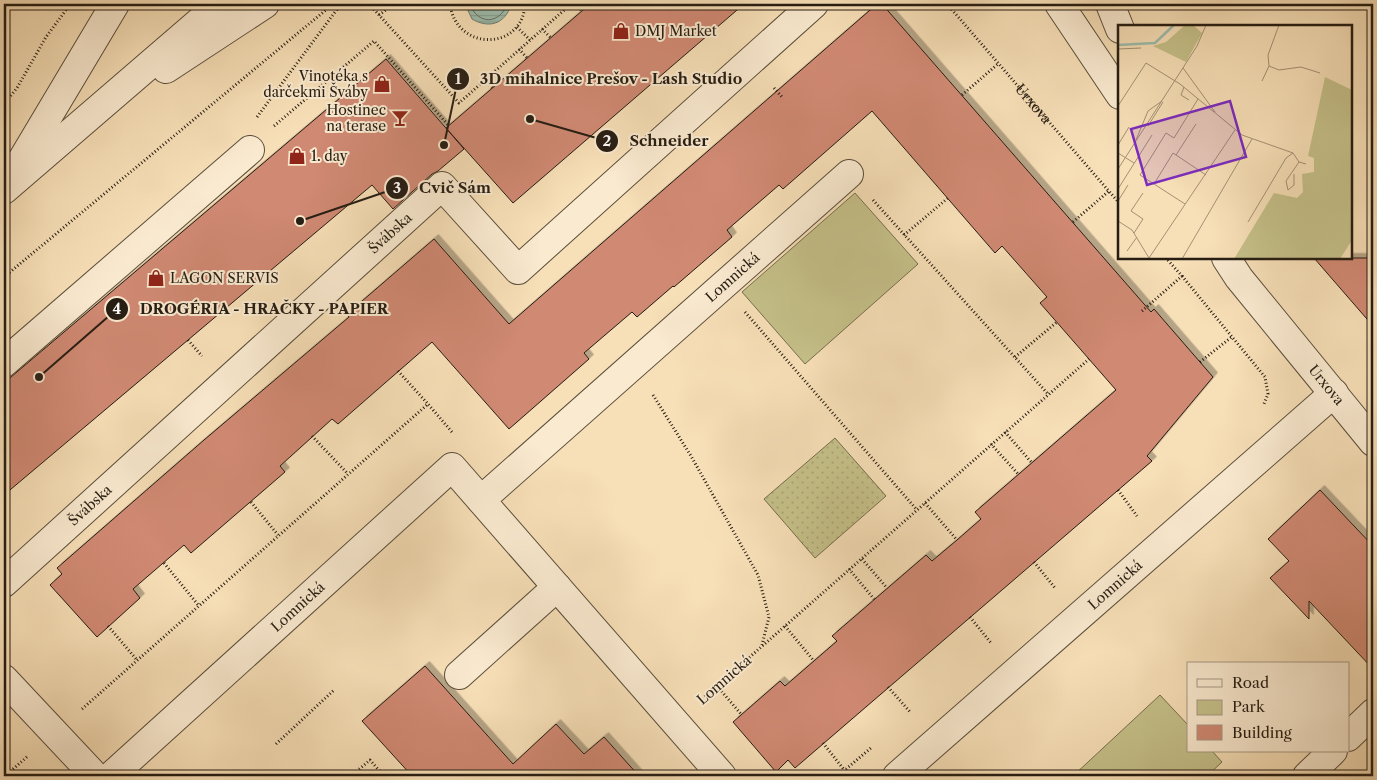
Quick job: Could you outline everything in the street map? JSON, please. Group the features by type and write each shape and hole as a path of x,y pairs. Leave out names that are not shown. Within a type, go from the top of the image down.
{"street":[{"path":"4,190 115,4"},
{"path":"4,190 220,4"},
{"path":"73,130 265,4"},
{"name":"Švábska","path":"4,582 442,186 518,270 814,4"},
{"path":"1059,4 1118,92"},
{"path":"1110,4 1118,25"},
{"path":"4,363 260,140"},
{"name":"Lomnická","path":"481,500 849,174"},
{"name":"Urxova","path":"1227,259 1373,442"},
{"name":"Lomnická","path":"897,776 1334,393"},
{"name":"Lomnická","path":"111,776 452,467 722,776"},
{"path":"459,675 557,586"},
{"path":"4,679 95,776"},
{"path":"1350,735 1373,713"},
{"path":"1306,776 1332,752"}],"path":[{"path":"4,104 17,88 46,37 71,4"},
{"path":"4,277 333,4"},
{"path":"253,122 340,4"},
{"path":"369,4 459,104 571,4"},
{"path":"379,15 394,4"},
{"path":"450,4 451,13 456,23 464,32 474,38 486,41 498,39 517,27 526,4"},
{"path":"576,4 582,11"},
{"name":"Urxova","path":"947,4 1118,202"},
{"path":"517,27 530,40"},
{"path":"542,29 551,38"},
{"path":"260,140 374,41 449,126"},
{"path":"519,49 528,59"},
{"path":"962,95 999,62"},
{"path":"485,79 493,89"},
{"path":"849,174 1048,394"},
{"path":"1073,222 1109,191"},
{"path":"904,235 948,198"},
{"path":"1167,259 1265,376 1268,394 1260,408"},
{"path":"1142,311 1182,276"},
{"path":"722,286 917,510"},
{"path":"1014,357 1057,322"},
{"path":"1200,362 1233,336"},
{"name":"Lomnická","path":"675,723 1088,359"},
{"path":"633,366 642,377 691,456 758,575 769,617 762,646"},
{"path":"398,371 453,434"},
{"path":"5,776 428,404"},
{"path":"1006,432 1032,462"},
{"path":"312,436 348,474"},
{"path":"992,444 1019,474"},
{"path":"1118,490 1138,516 1130,522"},
{"path":"251,502 278,535"},
{"path":"925,502 957,540"},
{"path":"862,558 887,588"},
{"path":"1034,562 1055,588 1048,594"},
{"path":"164,563 199,606"},
{"path":"849,569 874,600"},
{"path":"970,617 991,643 998,637"},
{"path":"108,626 137,660"},
{"path":"785,626 814,661"},
{"path":"717,686 741,714"},
{"path":"888,687 911,713"},
{"path":"276,744 334,690"},
{"path":"904,720 918,707"},
{"path":"823,743 845,770"},
{"path":"838,776 874,745"},
{"path":"351,776 370,760 384,776"},
{"path":"1365,776 1373,768"}],"green space":[{"path":"855,193 918,264 805,364 742,292"},
{"path":"835,438 886,496 815,558 764,499"},
{"path":"1160,695 1187,724 1187,752 1213,752 1222,762 1207,776 1073,776"}],"water":[{"path":"465,4 511,5 505,17 501,20 496,23 484,24 472,19"}],"building":[{"path":"590,4 744,4 513,203 446,128"},
{"path":"877,4 882,4 1151,312 1154,309 1213,377 1147,456 1152,461 795,768 788,760 776,772 733,722 780,681 785,686 837,641 832,636 926,555 932,561 957,540 981,519 975,512 1116,390 1040,303 1047,297 1002,246 995,253 872,111 783,189 779,185 727,230 732,237 674,287 637,317 632,312 584,353 589,359 509,429 432,342 338,424 332,419 280,466 285,472 191,553 184,545 133,589 140,598 97,637 50,585 62,574 57,568 349,317 347,314 434,239 509,324"},
{"path":"386,59 464,149 432,174 393,209 372,185 4,495 4,383"},
{"path":"1373,258 1373,326 1315,259"},
{"path":"1320,490 1373,546 1373,669 1309,601 1309,619 1270,578 1289,561 1268,539"},
{"path":"425,666 513,764 556,724 584,754 604,737 639,776 412,776 362,721"}],"place":[{"name":"DMJ Market","path":"621,31"},
{"name":"Vinotéka s darčekmi Šváby","path":"382,84"},
{"name":"Hostinec na terase","path":"400,118"},
{"name":"Schneider","path":"530,119"},
{"name":"3D mihalnice Prešov - Lash Studio","path":"444,145"},
{"name":"1. day","path":"297,156"},
{"name":"Cvič Sám","path":"300,221"},
{"name":"LAGON SERVIS","path":"156,278"},
{"name":"DROGÉRIA - HRAČKY - PAPIER","path":"39,377"}]}
